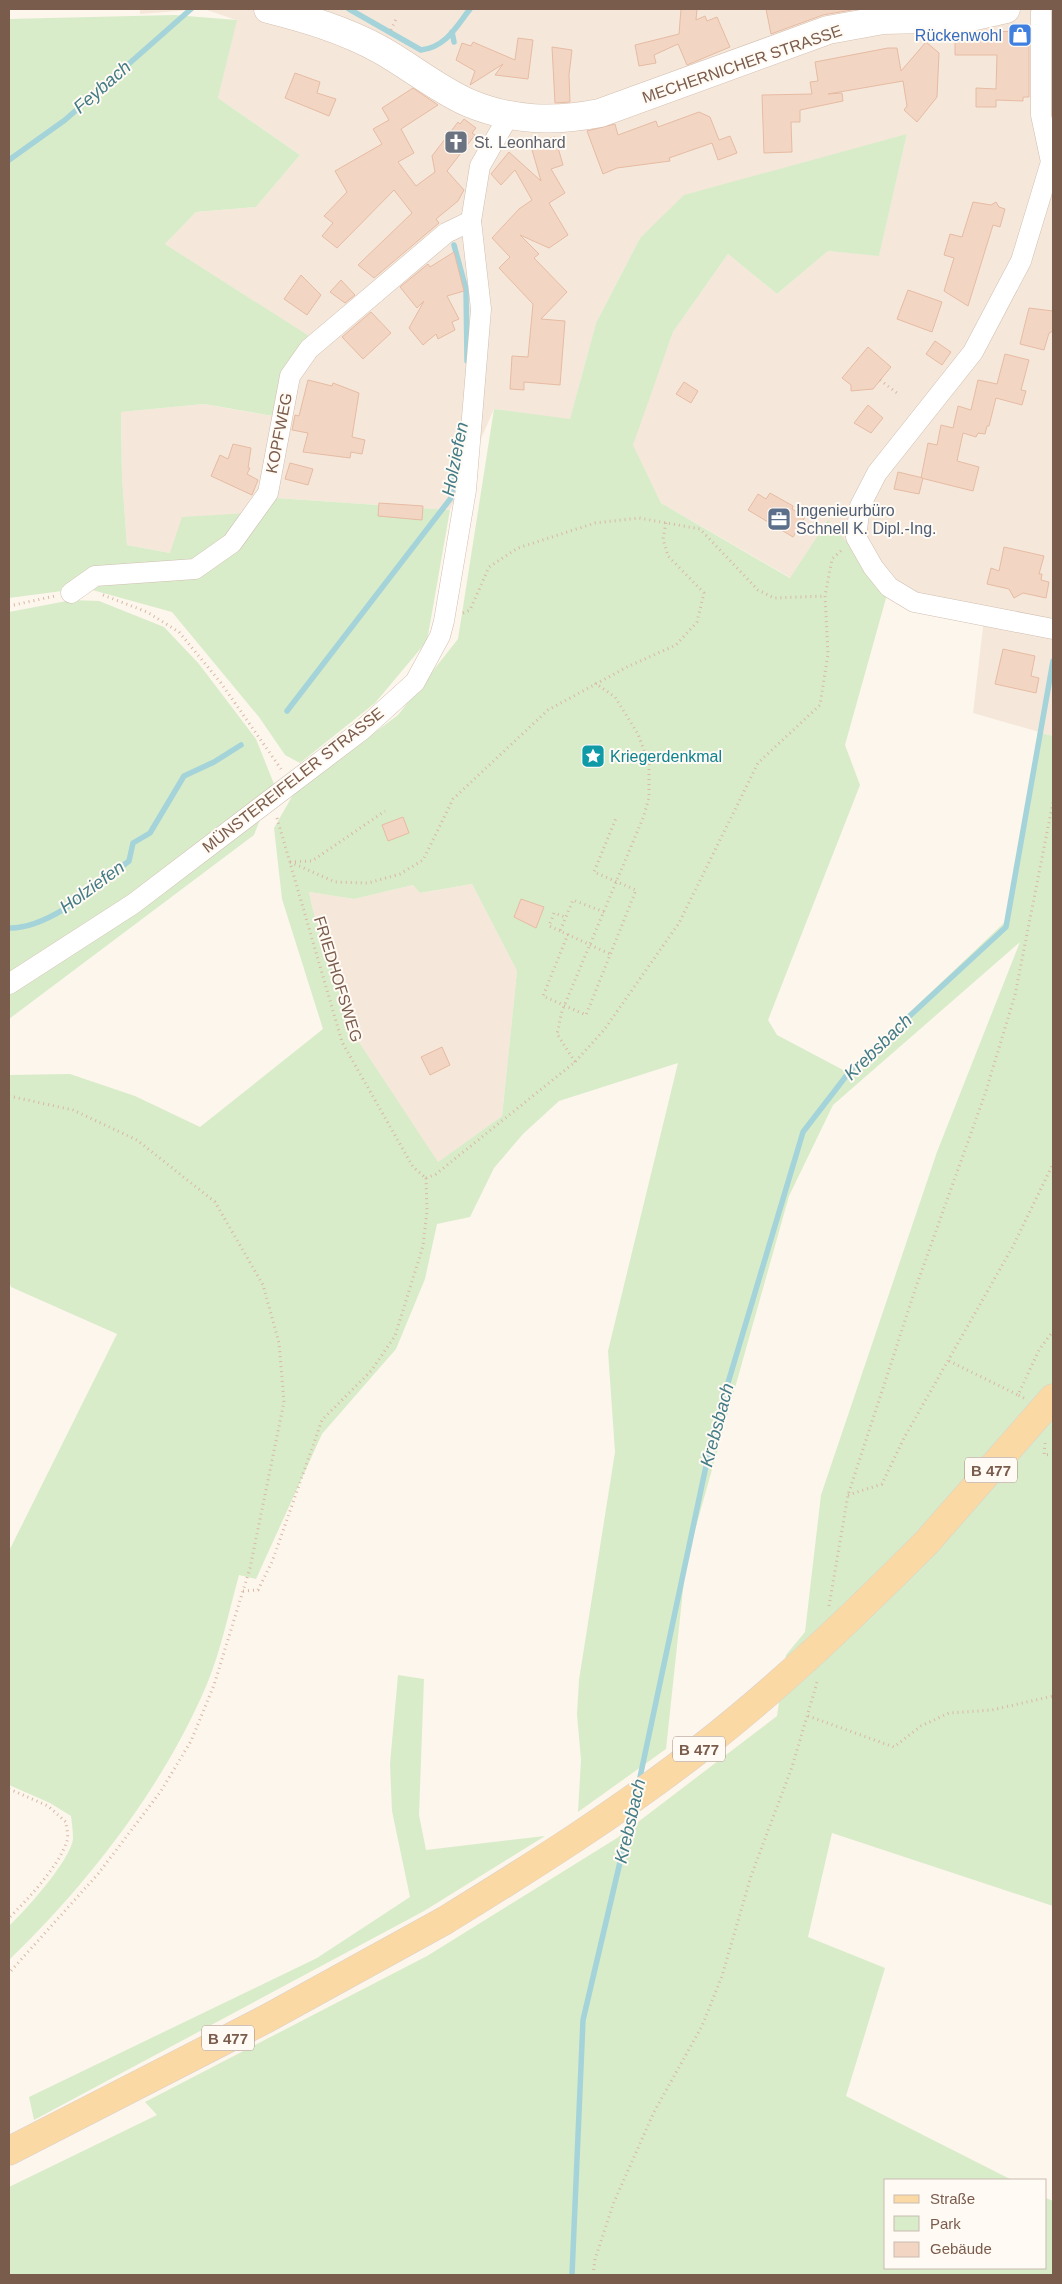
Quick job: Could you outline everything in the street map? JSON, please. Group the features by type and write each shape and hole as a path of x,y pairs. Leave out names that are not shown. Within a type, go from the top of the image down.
{"main road":[{"name":"MECHERNICHER STRASSE","path":"268,9 328,26 380,50 468,103 508,117 542,120 571,119 600,113 828,30 883,20 966,18 1006,9"},
{"name":"B 477","path":"9,2151 266,2019 444,1921 536,1865 619,1809 700,1748 815,1652 927,1542 1053,1398"}],"street":[{"path":"1043,11 1041,115 1052,162 1021,261 973,352 877,473 860,506 856,537 873,567 890,587 914,602 1053,629"},
{"name":"MÜNSTEREIFELER STRASSE","path":"9,984 133,904 362,730 415,682 440,636 444,621 466,490 481,309 471,221 480,166 508,117"},
{"name":"KOPFWEG","path":"71,593 95,576 195,569 232,544 268,493 290,376 309,349 446,233 471,221"}],"path":[{"path":"880,380 897,393"},
{"path":"444,621 470,610 489,567 518,548 595,523 639,518 700,529 758,590 774,598 825,596"},
{"path":"290,862 335,882 368,883 400,874 423,860 453,799 548,710 595,683 676,645 697,622 704,593 668,556 662,539 666,522"},
{"path":"243,1590 258,1590 272,1562 322,1420 371,1371 395,1336 424,1246 427,1211 426,1178 436,1174 575,1062 604,1030 679,923 758,762 820,705 828,654 825,596 832,559 856,537"},
{"path":"9,606 71,593 101,595 147,612 179,632 232,698 291,785"},
{"path":"575,1062 556,1034 565,1005 617,882 649,798 649,764 638,734 614,697 595,683"},
{"name":"FRIEDHOFSWEG","path":"271,799 342,1042 413,1167 426,1178"},
{"path":"827,1615 848,1495 914,1294 985,1094 1015,996 1053,802"},
{"path":"290,862 312,861 385,811"},
{"path":"568,934 543,996 586,1015 636,890 594,872 616,818"},
{"path":"560,931 573,900 604,912"},
{"path":"565,917 554,913 549,926 610,954"},
{"path":"9,1096 73,1110 137,1140 215,1202 263,1285 279,1343 284,1402 250,1568 214,1686 191,1741 166,1782 98,1874 9,1973"},
{"path":"848,1495 882,1484 904,1438 1012,1248 1053,1164"},
{"path":"949,1361 1018,1395"},
{"path":"593,2275 595,2259 614,2202 654,2112 702,2026 722,1976 751,1876 808,1716 820,1674"},
{"path":"808,1716 894,1747 921,1726 949,1713 992,1710 1053,1696"},
{"path":"9,1789 48,1806 66,1822 68,1839 58,1858 22,1905 9,1918"}],"shaded area":[{"path":"140,9 204,9 140,14"},
{"path":"204,9 1053,9 1053,736 973,713 984,618 888,591 791,578 661,503 632,445 673,332 728,254 777,294 828,251 879,255 907,134 640,238 596,323 570,420 494,409 450,510 276,498 170,553 127,545 122,477 121,412 204,404 272,416 285,365 308,336 165,244 196,212 256,207 300,155 218,98 236,20"},
{"path":"472,884 517,971 502,1116 437,1163 355,1036 314,914 309,892 354,899 413,885 421,893"}],"green space":[{"path":"174,15 237,20 218,98 300,155 256,207 196,212 165,244 309,336 285,365 273,416 204,404 121,412 122,477 127,545 170,553 182,517 264,512 276,498 450,510 427,641 375,703 300,763 285,755 259,717 172,612 85,588 9,598 9,19"},
{"path":"907,134 879,256 828,251 777,294 728,254 673,332 633,445 661,503 790,578 828,520 888,591 845,745 860,785 768,1020 777,1035 847,1072 1006,921 1038,732 1053,736 1053,1906 832,1833 808,1937 885,1968 846,2096 1010,2179 884,2179 884,2269 1047,2269 1047,2198 1053,2201 1053,2275 9,2275 9,2187 157,2115 145,2102 427,1956 617,1838 777,1716 786,1655 805,1632 821,1495 937,1152 1020,942 833,1105 789,1196 686,1562 666,1749 578,1812 581,1760 577,1714 579,1680 615,1452 608,1351 678,1063 559,1101 523,1134 494,1168 470,1217 437,1224 425,1279 396,1349 322,1434 256,1579 239,1575 212,1671 189,1722 169,1759 122,1832 95,1866 38,1931 9,1960 9,1926 56,1872 64,1860 73,1839 71,1816 50,1803 9,1785 9,1551 117,1334 11,1287 9,1281 9,1075 70,1074 135,1096 200,1127 323,1029 282,899 274,828 294,793 398,715 458,639 494,409 570,419 596,323 640,238 684,195","holes":["472,884 517,971 502,1116 438,1162 355,1036 314,914 309,892 354,899 413,885 420,893"]},
{"path":"72,600 99,601 164,627 199,664 256,739 274,784 254,835 9,1019 9,612"},
{"path":"398,1675 424,1679 419,1815 426,1850 545,1836 424,1911 34,2120 29,2097 317,1958 410,1897 392,1811 390,1764"}],"building":[{"path":"681,9 697,9 696,20 705,16 707,21 717,17 730,47 687,65 678,44 654,55 656,63 639,66 635,45 679,34"},
{"path":"766,9 857,9 823,15 771,34"},
{"path":"981,31 1029,32 1029,97 1023,97 1023,101 996,100 996,107 976,107 976,88 996,89 997,55 955,55 955,34"},
{"path":"518,38 533,40 528,79 495,75 503,64 470,85 475,71 456,60 462,43 471,46 473,42 515,60"},
{"path":"926,42 939,53 937,97 917,122 904,110 907,106 903,81 828,94 842,93 843,101 800,110 800,122 791,122 792,152 764,153 762,95 812,94 810,82 818,81 815,62 888,48 897,48 901,71"},
{"path":"552,47 572,50 569,75 570,102 555,103"},
{"path":"295,73 320,82 317,93 336,99 329,116 285,98"},
{"path":"413,88 438,105 401,129 414,153 398,162 416,186 435,172 432,156 458,122 460,124 464,119 476,128 472,133 475,135 447,171 464,190 458,201 436,219 439,223 374,278 358,265 412,213 394,190 337,248 322,236 333,223 324,216 347,192 335,171 382,144 373,129 389,120 382,108"},
{"path":"699,112 710,117 719,140 730,136 737,153 718,160 712,143 669,158 670,161 617,168 603,174 587,131 615,124 618,135 656,121 658,127"},
{"path":"555,137 563,165 551,169 565,193 549,203 568,235 549,248 520,235 539,254 534,258 567,292 541,319 565,321 560,385 524,382 524,390 510,389 512,356 528,357 533,304 499,268 510,257 492,238 519,209 532,200 515,170 501,185 491,174 509,152 541,181 530,143"},
{"path":"973,202 991,205 996,202 999,207 1005,209 1000,227 993,225 968,306 944,291 954,258 944,255 950,234 962,237"},
{"path":"454,252 464,291 447,296 459,319 452,322 455,330 438,339 436,334 423,345 409,328 424,301 417,308 400,287 428,264 430,267"},
{"path":"301,275 321,295 307,315 284,299"},
{"path":"341,280 355,295 345,303 330,292"},
{"path":"908,290 942,302 932,332 897,319"},
{"path":"1029,308 1053,311 1053,331 1049,333 1044,350 1020,344"},
{"path":"371,312 391,333 363,359 342,337"},
{"path":"935,341 951,352 942,365 926,354"},
{"path":"868,347 891,367 873,389 851,391 851,385 842,378"},
{"path":"1005,354 1029,360 1021,390 1026,391 1022,405 996,398 985,434 978,433 976,437 963,433 957,461 979,467 973,491 921,478 928,443 937,445 941,425 953,428 958,406 971,410 978,380 997,384"},
{"path":"308,380 332,386 333,383 359,393 352,437 365,440 362,454 351,452 350,458 303,452 308,433 292,430 295,415 299,416"},
{"path":"684,382 698,391 691,403 676,394"},
{"path":"868,405 883,418 871,433 854,423"},
{"path":"233,444 251,448 248,468 250,468 247,474 258,480 252,495 211,476 220,455 228,459"},
{"path":"290,463 313,469 308,485 285,479"},
{"path":"898,472 923,478 919,494 894,489"},
{"path":"770,493 793,506 792,509 805,517 793,537 748,510 758,494 766,499"},
{"path":"379,503 423,506 422,520 378,516"},
{"path":"1004,547 1044,556 1039,574 1042,574 1041,580 1049,582 1046,598 1023,593 1014,598 1009,589 987,584 991,568 999,571"},
{"path":"1003,649 1035,656 1031,676 1039,678 1036,693 995,684"},
{"path":"403,817 409,833 388,841 382,825"},
{"path":"521,899 544,907 536,928 514,917"},
{"path":"442,1047 450,1065 430,1075 421,1057"}],"waterway":[{"name":"Feybach","path":"9,160 65,120 191,9"},
{"name":"Feybach","path":"349,9 421,50 437,45 450,35 470,9"},
{"name":"Holziefen","path":"452,32 454,42"},
{"name":"Holziefen","path":"454,245 466,289 467,361"},
{"name":"Holziefen","path":"287,711 451,498 462,425"},
{"name":"Krebsbach","path":"639,1782 713,1433 803,1132 850,1071 1006,927 1053,661"},
{"name":"Holziefen","path":"9,928 24,926 56,914 103,882 129,861 133,843 150,833 184,776 214,762 241,745"},
{"name":"Krebsbach","path":"572,2275 583,2020 632,1811"}],"place":[{"name":"Rückenwohl","path":"1020,35"},
{"name":"St. Leonhard","path":"456,142"},
{"name":"Ingenieurbüro Schnell K. Dipl.-Ing.","path":"779,519"},
{"name":"Kriegerdenkmal","path":"593,756"}]}
